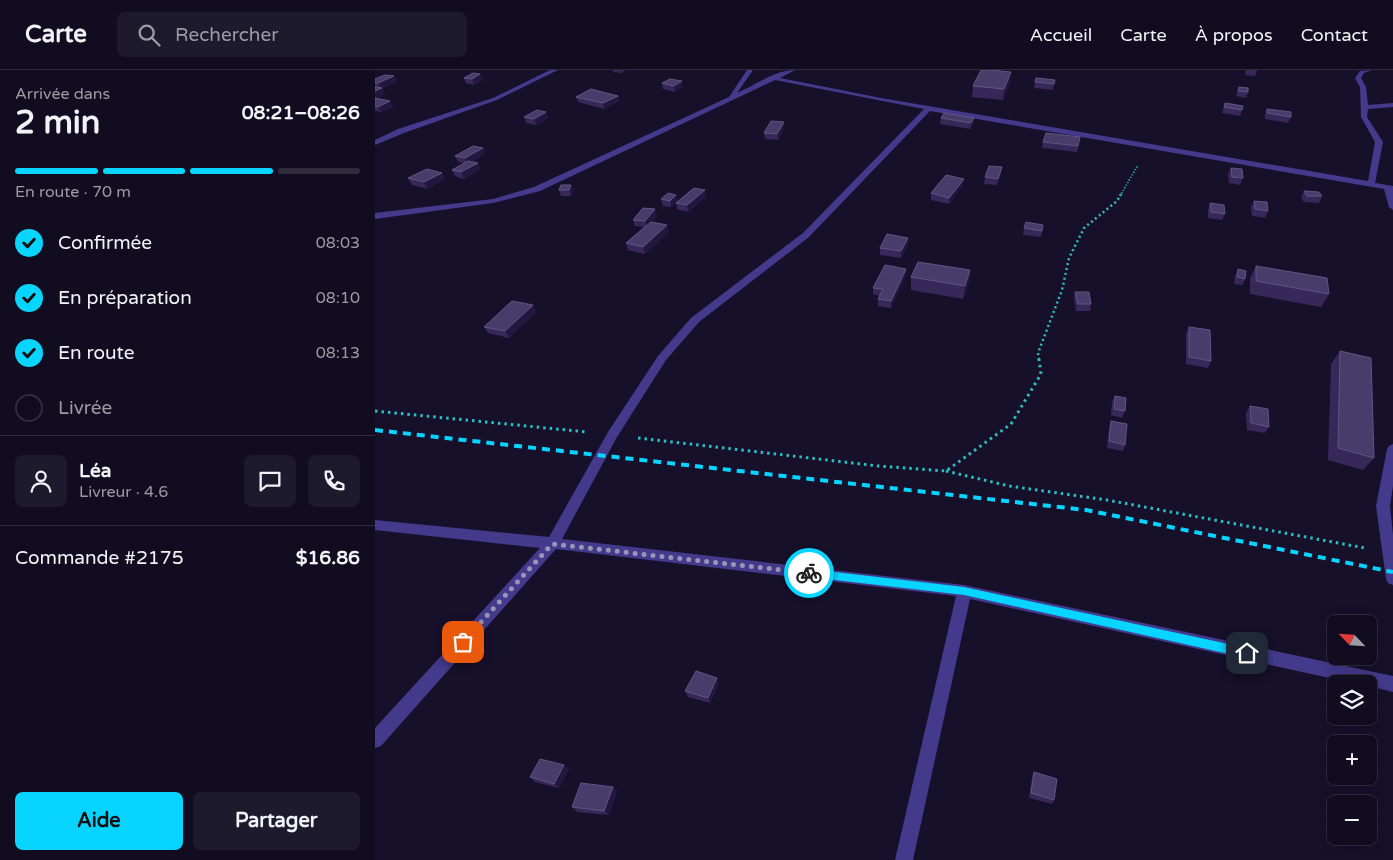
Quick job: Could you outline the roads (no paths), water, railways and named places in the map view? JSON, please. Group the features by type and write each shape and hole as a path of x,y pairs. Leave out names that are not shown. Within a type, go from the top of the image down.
{"street":[{"path":"375,143 401,131 495,99 555,70"},
{"path":"730,98 750,70"},
{"path":"375,216 493,201 537,189 772,78 793,70"},
{"path":"1369,70 1362,72 1358,78 1363,87 1364,117 1379,142 1371,184"},
{"path":"772,78 881,100 1149,144 1391,187 1393,207"},
{"path":"1365,107 1393,105"},
{"path":"375,740 552,544 613,435 662,358 695,320 806,235 930,107"},
{"path":"1393,450 1383,506 1393,580"},
{"path":"375,525 964,591 1393,684"},
{"path":"905,860 964,591"}],"railway":[{"path":"375,430 1086,510 1393,572"}]}
